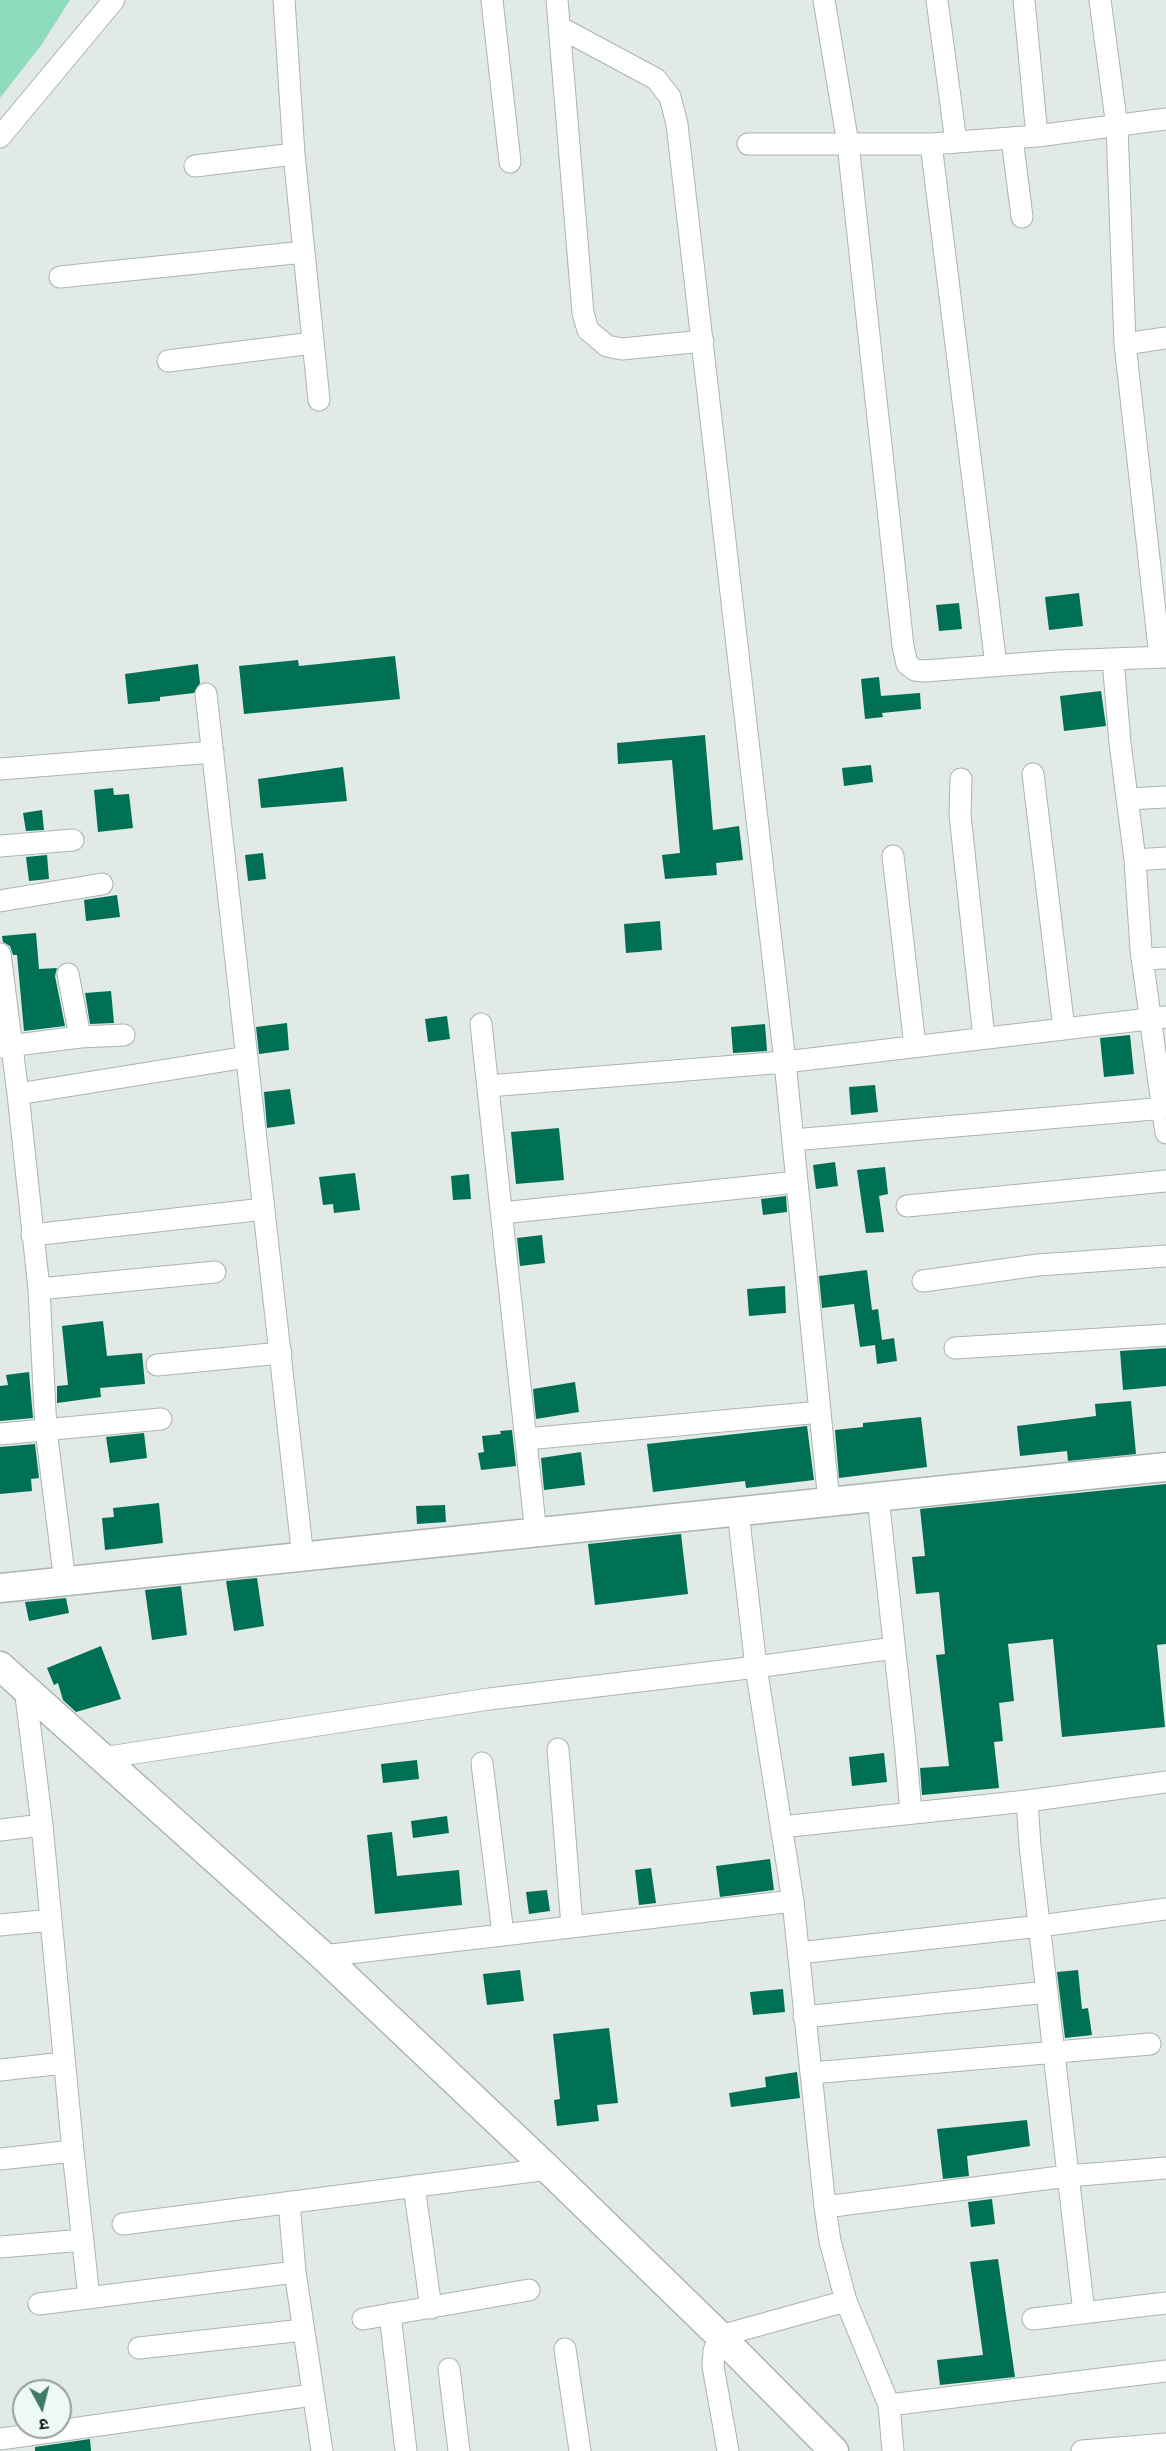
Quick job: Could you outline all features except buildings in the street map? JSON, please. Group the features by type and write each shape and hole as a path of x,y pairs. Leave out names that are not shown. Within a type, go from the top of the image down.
{"street":[{"path":"0,137 114,0"},
{"path":"284,0 294,154 320,400"},
{"path":"492,0 510,162"},
{"path":"557,0 583,313 588,330 607,346 622,349 703,341"},
{"path":"824,0 848,144 900,623 907,664 915,670 924,671 1163,657 1154,590 1156,533 1125,344 1117,127 1100,0"},
{"path":"937,0 956,142"},
{"path":"1024,0 1037,136"},
{"path":"561,28 643,70 662,86 670,97 677,124 785,1062 829,1502"},
{"path":"748,144 931,144 1037,136 1166,119"},
{"path":"1012,138 1022,217"},
{"path":"931,144 996,665"},
{"path":"195,166 294,154"},
{"path":"60,277 304,252"},
{"path":"1125,344 1166,338"},
{"path":"168,361 313,343"},
{"path":"1113,659 1120,743 1135,860 1142,959 1159,1017 1166,1133"},
{"path":"206,694 303,1558"},
{"path":"0,769 213,752"},
{"path":"1033,774 1064,1029"},
{"path":"961,779 960,815 984,1038"},
{"path":"1128,799 1166,797"},
{"path":"0,846 73,840"},
{"path":"893,856 915,1046"},
{"path":"1135,860 1166,858"},
{"path":"0,901 102,884"},
{"path":"0,954 5,1046 18,1094 39,1289 46,1430 65,1582"},
{"path":"1142,959 1166,958"},
{"path":"68,974 80,1037"},
{"path":"488,1086 785,1062 1159,1017"},
{"path":"481,1024 536,1534"},
{"path":"5,1046 80,1037 124,1035"},
{"path":"18,1094 247,1057"},
{"path":"793,1140 1164,1108"},
{"path":"907,1206 1166,1181"},
{"path":"502,1213 797,1182"},
{"path":"32,1235 264,1209"},
{"path":"923,1281 1038,1265 1166,1256"},
{"path":"39,1289 215,1272"},
{"path":"955,1347 1166,1335"},
{"path":"157,1365 280,1353"},
{"path":"526,1439 820,1412"},
{"path":"0,1434 161,1419"},
{"path":"0,1588 1166,1467"},
{"path":"878,1498 911,1812"},
{"path":"738,1512 756,1667 793,1901 830,2241 846,2301 889,2405 894,2451"},
{"path":"102,1758 489,1700 894,1648"},
{"path":"0,1666 324,1956 548,2169 720,2336 834,2451"},
{"path":"25,1688 42,1825 89,2298"},
{"path":"558,1749 572,1926"},
{"path":"482,1763 503,1934"},
{"path":"781,1827 1027,1801 1166,1782"},
{"path":"1027,1801 1083,2313"},
{"path":"0,1830 42,1825"},
{"path":"324,1956 793,1901"},
{"path":"799,1953 1040,1926 1166,1909"},
{"path":"0,1925 51,1920"},
{"path":"804,2017 1047,1992"},
{"path":"811,2073 1150,2044"},
{"path":"0,2070 64,2063"},
{"path":"0,2159 73,2151"},
{"path":"825,2207 1068,2176 1166,2168"},
{"path":"123,2224 548,2169"},
{"path":"414,2186 431,2307"},
{"path":"289,2202 295,2272 322,2451"},
{"path":"0,2247 83,2240"},
{"path":"39,2304 295,2272"},
{"path":"363,2319 529,2290"},
{"path":"720,2336 846,2301"},
{"path":"1033,2319 1166,2303"},
{"path":"390,2314 406,2451"},
{"path":"139,2348 303,2330"},
{"path":"720,2336 714,2351 713,2366 728,2451"},
{"path":"565,2349 580,2451"},
{"path":"449,2369 459,2451"},
{"path":"889,2405 1166,2371"},
{"path":"0,2439 312,2395"},
{"path":"1082,2451 1166,2444"}],"green space":[{"path":"0,0 70,0 42,44 0,98"}]}
